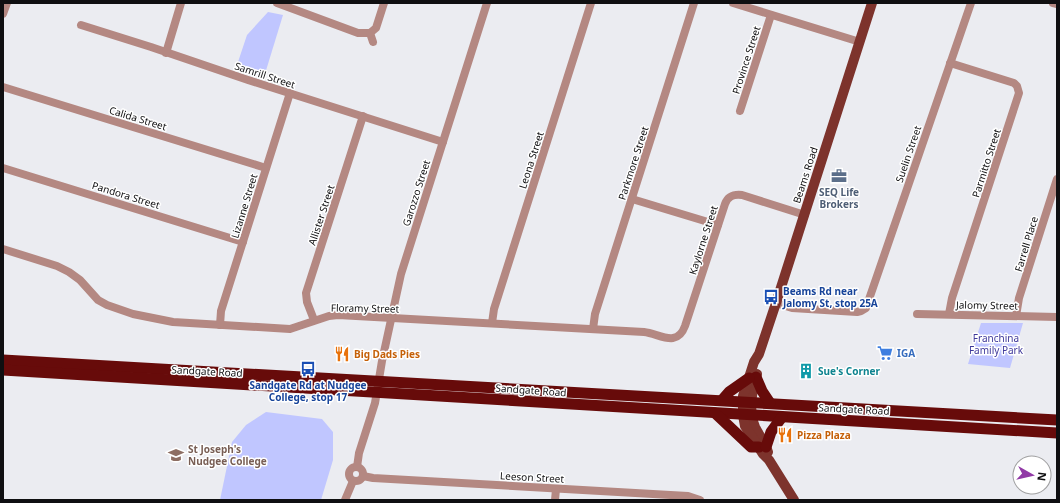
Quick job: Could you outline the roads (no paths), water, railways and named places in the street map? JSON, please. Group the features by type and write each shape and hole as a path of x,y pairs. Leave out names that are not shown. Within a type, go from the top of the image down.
{"highway":[{"name":"Sandgate Road","path":"3,360 516,388 550,392 722,400 1057,420"},
{"name":"Sandgate Road","path":"3,370 1057,433"},
{"path":"722,400 729,392 752,377 770,403"},
{"path":"715,413 751,447 762,447 782,417"}],"main road":[{"name":"Beams Road","path":"747,402 754,362 759,354 776,303 872,3"},
{"path":"747,402 748,415 745,426 762,447 794,500"}],"street":[{"path":"3,14 6,3"},
{"path":"166,52 181,3"},
{"path":"277,3 358,33 370,33 376,28 384,3"},
{"name":"Garozzo Street","path":"357,467 359,453 378,392 382,361 401,274 487,3"},
{"name":"Leona Street","path":"492,323 497,301 591,3"},
{"name":"Parkmore Street","path":"593,329 595,314 694,3"},
{"path":"733,3 860,42"},
{"name":"Suelin Street","path":"776,303 792,308 859,312 866,308 971,3"},
{"path":"1053,3 1057,4"},
{"name":"Province Street","path":"740,111 771,15"},
{"name":"Samrill Street","path":"81,25 443,142"},
{"path":"370,33 373,42"},
{"name":"Parmitto Street","path":"950,63 1014,83 1017,86 1019,93 952,298 950,314"},
{"name":"Calida Street","path":"3,87 266,168"},
{"name":"Lizanne Street","path":"220,325 221,310 290,93"},
{"name":"Allister Street","path":"314,320 307,302 306,293 362,116"},
{"name":"Pandora Street","path":"3,168 243,242"},
{"name":"Farrell Place","path":"1016,316 1019,298 1057,179"},
{"name":"Kaylorne Street","path":"674,339 682,334 726,202 731,196 736,194 742,195 804,215"},
{"path":"632,199 718,225"},
{"name":"Floramy Street","path":"3,249 57,266 69,272 80,280 98,300 117,309 173,322 290,328 334,315 644,332 674,339"},
{"name":"Jalomy Street","path":"918,314 1057,317"},
{"path":"357,467 362,470 363,476 359,481 353,481 349,472 352,468 357,467"},
{"name":"Leeson Street","path":"363,476 373,478 683,496 700,500"},
{"path":"345,500 353,481"},
{"path":"555,500 556,489"}],"place":[{"name":"SEQ Life Brokers","path":"839,176"},
{"name":"Beams Rd near Jalomy St, stop 25A","path":"771,297"},
{"name":"IGA","path":"885,353"},
{"name":"Big Dads Pies","path":"342,354"},
{"name":"Sandgate Rd at Nudgee College, stop 17","path":"308,369"},
{"name":"Sue's Corner","path":"806,371"},
{"name":"Pizza Plaza","path":"785,435"},
{"name":"St Joseph's Nudgee College","path":"176,455"}],"park label":[{"name":"Franchina Family Park","path":"996,344"}]}
